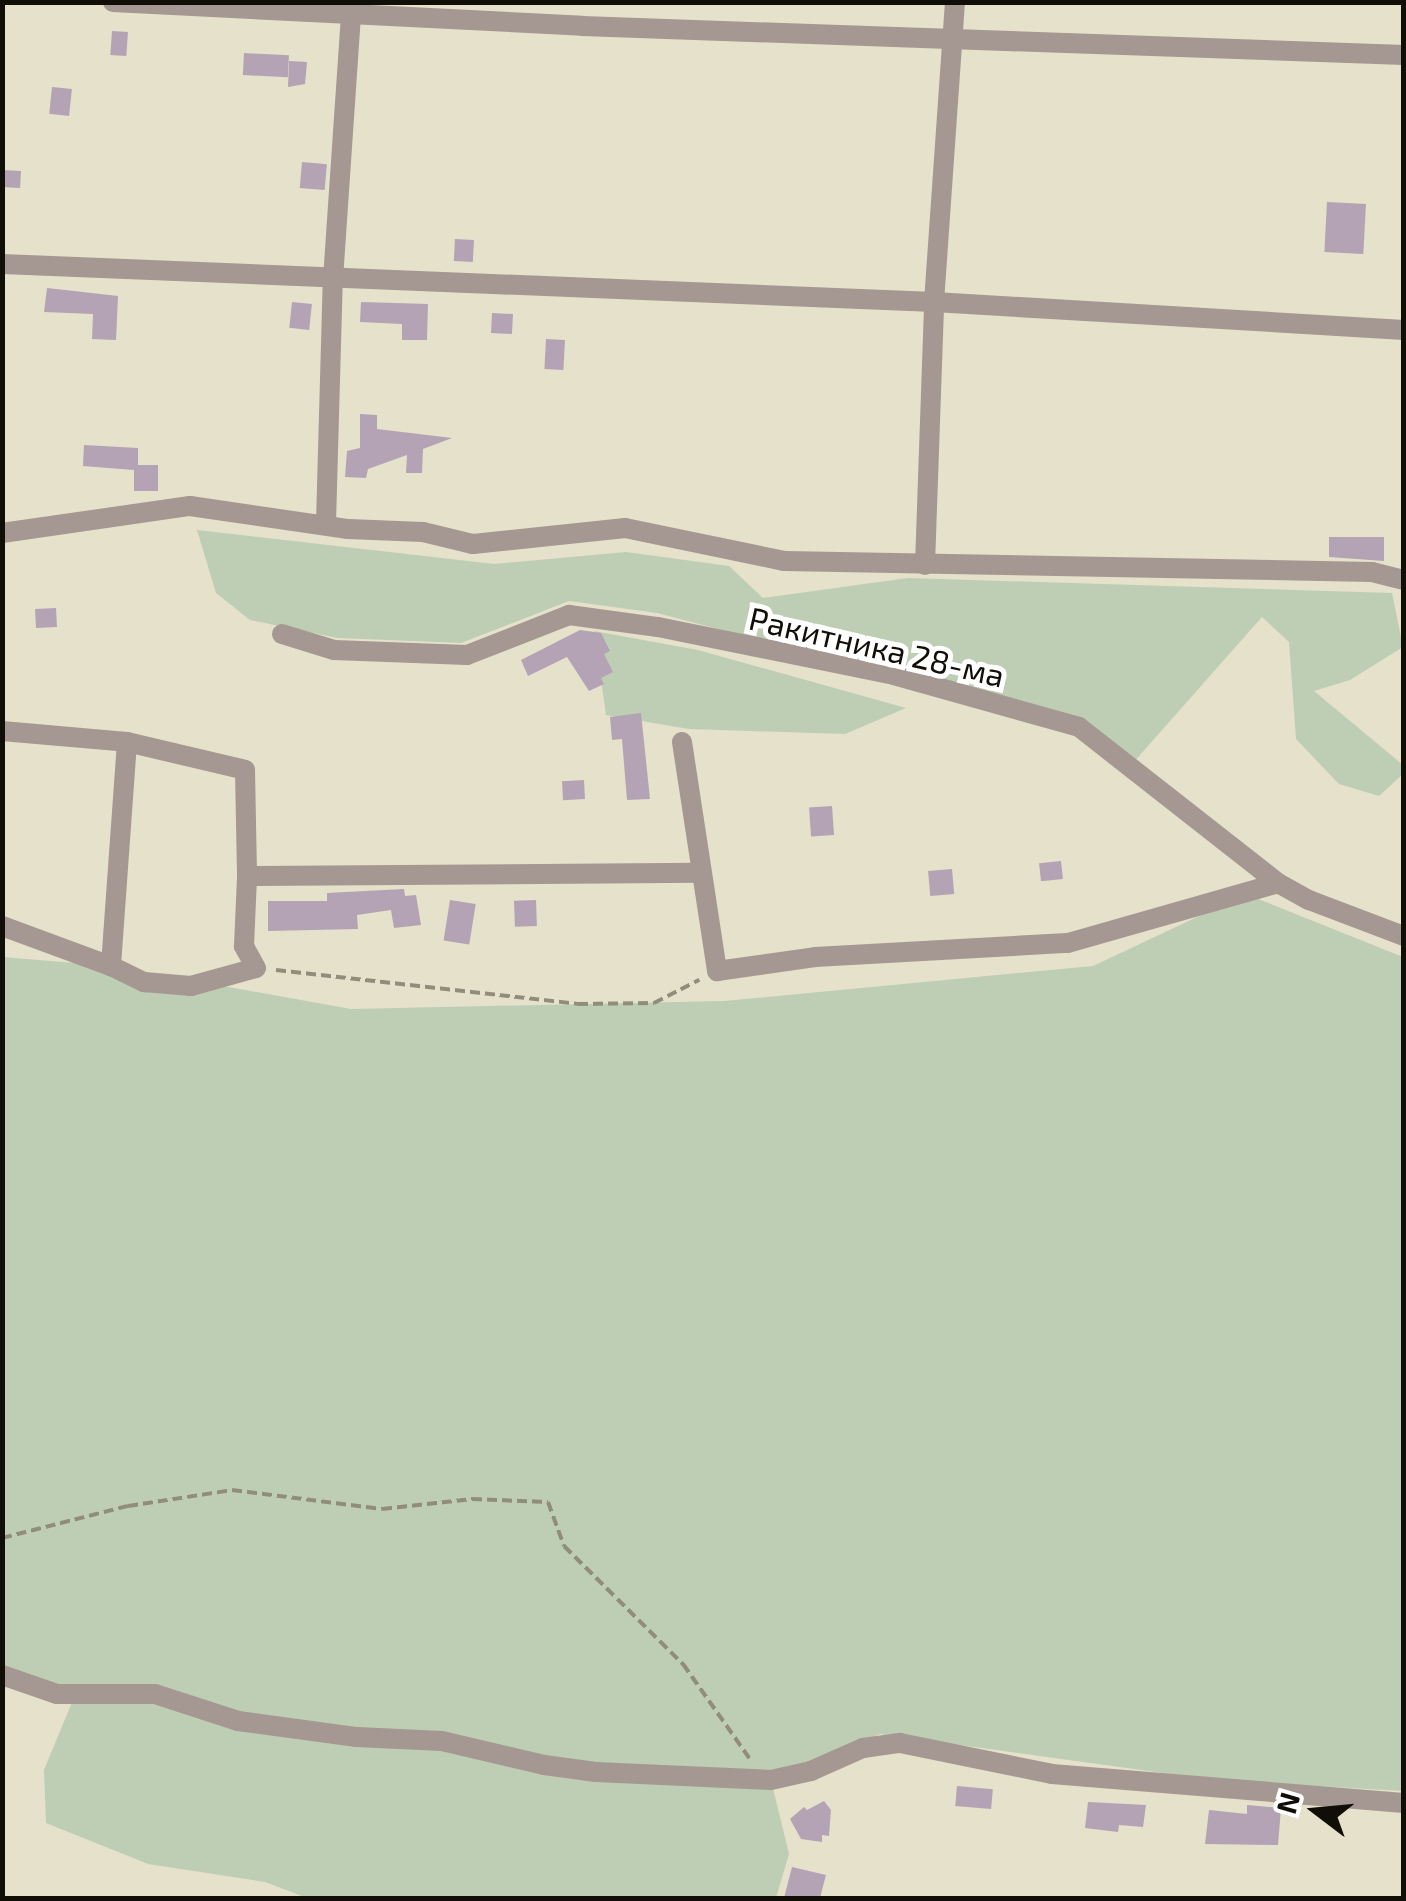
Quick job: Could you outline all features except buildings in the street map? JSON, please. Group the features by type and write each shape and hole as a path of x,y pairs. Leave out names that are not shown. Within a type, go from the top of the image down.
{"street":[{"path":"112,2 352,8 952,38 1404,55"},
{"path":"925,564 934,302 955,2"},
{"path":"326,523 334,279 352,8"},
{"path":"2,264 934,302 1404,330"},
{"path":"2,532 190,506 348,529 422,532 473,544 625,528 784,561 1372,572 1404,580"},
{"name":"Ракитника 28-ма","path":"282,634 334,650 466,655 569,614 658,627 894,675 1079,727 1278,883 1309,900 1404,936"},
{"path":"2,732 127,742 244,770 244,946 256,968 192,986 144,982 2,926"},
{"path":"111,966 127,742"},
{"path":"682,742 717,971 815,956 1068,942 1278,883"},
{"path":"247,876 700,872"},
{"path":"2,1675 56,1694 155,1694 238,1721 357,1738 442,1741 544,1765 707,1780 771,1780 811,1771 863,1748 900,1744 1052,1774 1404,1803"}],"path":[{"path":"256,968 578,1004 654,1003 717,971"},
{"path":"2,1538 128,1506 232,1490 382,1508 472,1499 548,1502 564,1546 683,1664 741,1750 771,1780"}],"green space":[{"path":"197,530 494,564 626,552 729,566 763,598 908,578 1392,593 1403,647 1350,680 1314,691 1403,765 1403,774 1379,796 1339,784 1296,739 1289,642 1262,617 1132,764 1082,724 657,613 569,601 461,643 337,638 250,620 216,593"},
{"path":"594,631 698,650 906,708 845,734 689,729 606,715"},
{"path":"1246,894 1403,957 1403,1791 1214,1780 880,1734 771,1780 789,1854 776,1898 307,1898 265,1882 148,1864 46,1823 44,1770 75,1695 3,1675 2,957 111,966 351,1009 724,1001 1093,966"}]}
